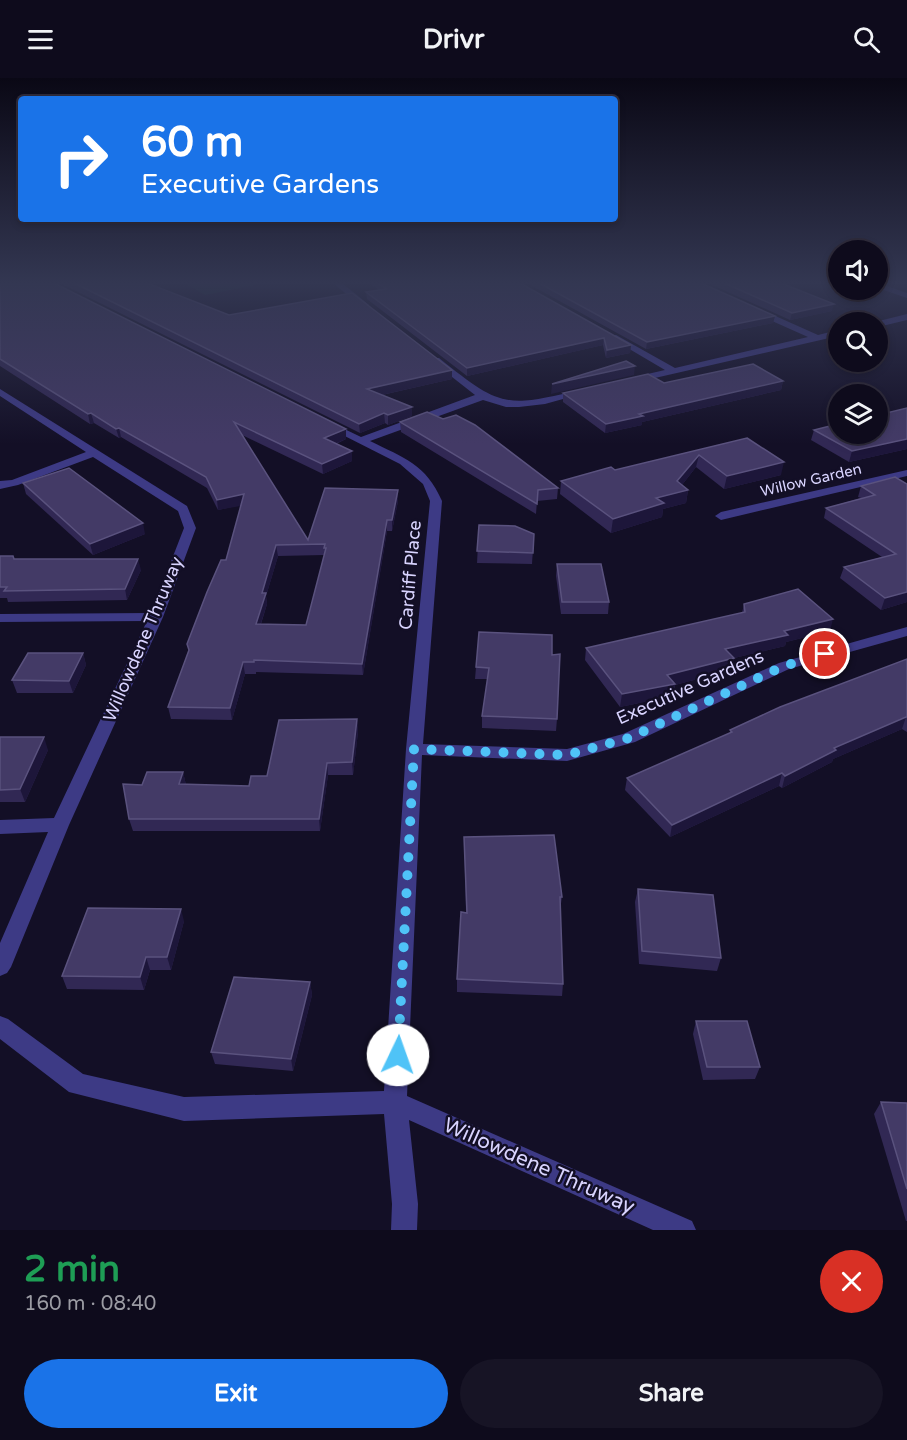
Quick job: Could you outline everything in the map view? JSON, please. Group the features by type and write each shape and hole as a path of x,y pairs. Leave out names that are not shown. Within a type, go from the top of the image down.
{"street":[{"path":"612,337 674,371"},
{"path":"619,384 823,337"},
{"path":"428,354 483,396 507,404 531,404 597,389"},
{"name":"Willowdene Thruway","path":"0,392 183,509 190,528 156,617 60,825 0,967"},
{"path":"360,441 483,396"},
{"name":"Cardiff Place","path":"318,420 404,462 428,482 436,501 414,749 395,1102"},
{"path":"0,485 14,483 95,452"},
{"name":"Willow Garden","path":"722,516 907,473"},
{"path":"0,618 156,617"},
{"name":"Executive Gardens","path":"414,749 567,755 629,738 784,666 907,630"},
{"path":"0,826 60,825"},
{"name":"Willowdene Thruway","path":"0,1026 77,1084 184,1109 395,1102 683,1230"},
{"path":"395,1102 405,1204 404,1230"}],"building":[{"path":"0,337 162,337 346,429 324,438 352,451 322,464 234,422 308,540 325,488 398,490 392,520 387,520 362,664 254,660 254,662 243,662 230,708 168,707 189,650 187,644 207,592 221,560 226,560 244,494 217,500 206,477 119,428 116,429 91,413 88,414 0,359","holes":["325,544 324,548 326,548 306,625 256,624 266,593 262,593 276,545"]},
{"path":"183,337 409,337 452,370 367,389 412,407 388,415 384,413 359,424"},
{"path":"425,337 616,337 631,345 607,350 604,338 467,368"},
{"path":"637,337 673,337 647,342"},
{"path":"626,361 635,366 552,384"},
{"path":"753,364 783,381 639,414 643,416 606,424 563,393 648,374 664,383"},
{"path":"907,408 907,439 888,443 888,413"},
{"path":"427,412 443,419 456,415 475,425 558,488 538,490 537,504 400,422"},
{"path":"828,426 828,438 814,430"},
{"path":"747,438 784,462 727,476 699,455 677,481 688,490 656,498 664,503 613,519 561,481 611,467 615,470"},
{"path":"839,444 884,444 852,451"},
{"path":"69,468 143,523 90,544 23,483"},
{"path":"895,477 907,484 907,592 885,598 844,567 896,554 826,508 875,495 861,486"},
{"path":"479,525 515,526 534,534 533,553 477,551"},
{"path":"0,556 13,556 14,559 138,559 125,589 4,591 7,587 0,587"},
{"path":"557,564 601,564 609,602 562,602"},
{"path":"798,589 833,619 784,631 788,635 725,649 734,658 667,675 675,684 622,694 586,648 745,612 744,604"},
{"path":"479,632 552,635 552,655 560,654 557,719 482,716 489,668 476,667"},
{"path":"28,653 83,653 69,681 12,680"},
{"path":"907,659 907,717 834,748 836,750 785,776 782,773 672,825 627,778 732,732 730,730 780,707"},
{"path":"357,719 352,762 327,763 319,819 129,819 123,784 142,785 147,772 183,772 179,784 249,786 251,776 267,776 279,720"},
{"path":"0,737 44,737 20,789 0,790"},
{"path":"554,835 562,897 560,897 563,984 457,979 461,912 467,913 464,837"},
{"path":"638,889 713,895 721,958 642,951"},
{"path":"88,908 181,909 167,957 146,957 140,977 62,976"},
{"path":"234,977 310,982 291,1059 211,1052"},
{"path":"696,1021 747,1021 760,1067 707,1067"},
{"path":"881,1102 907,1103 907,1189"}],"route":[{"path":"398,1055 414,749 567,755 629,738 784,666 825,654"}]}
